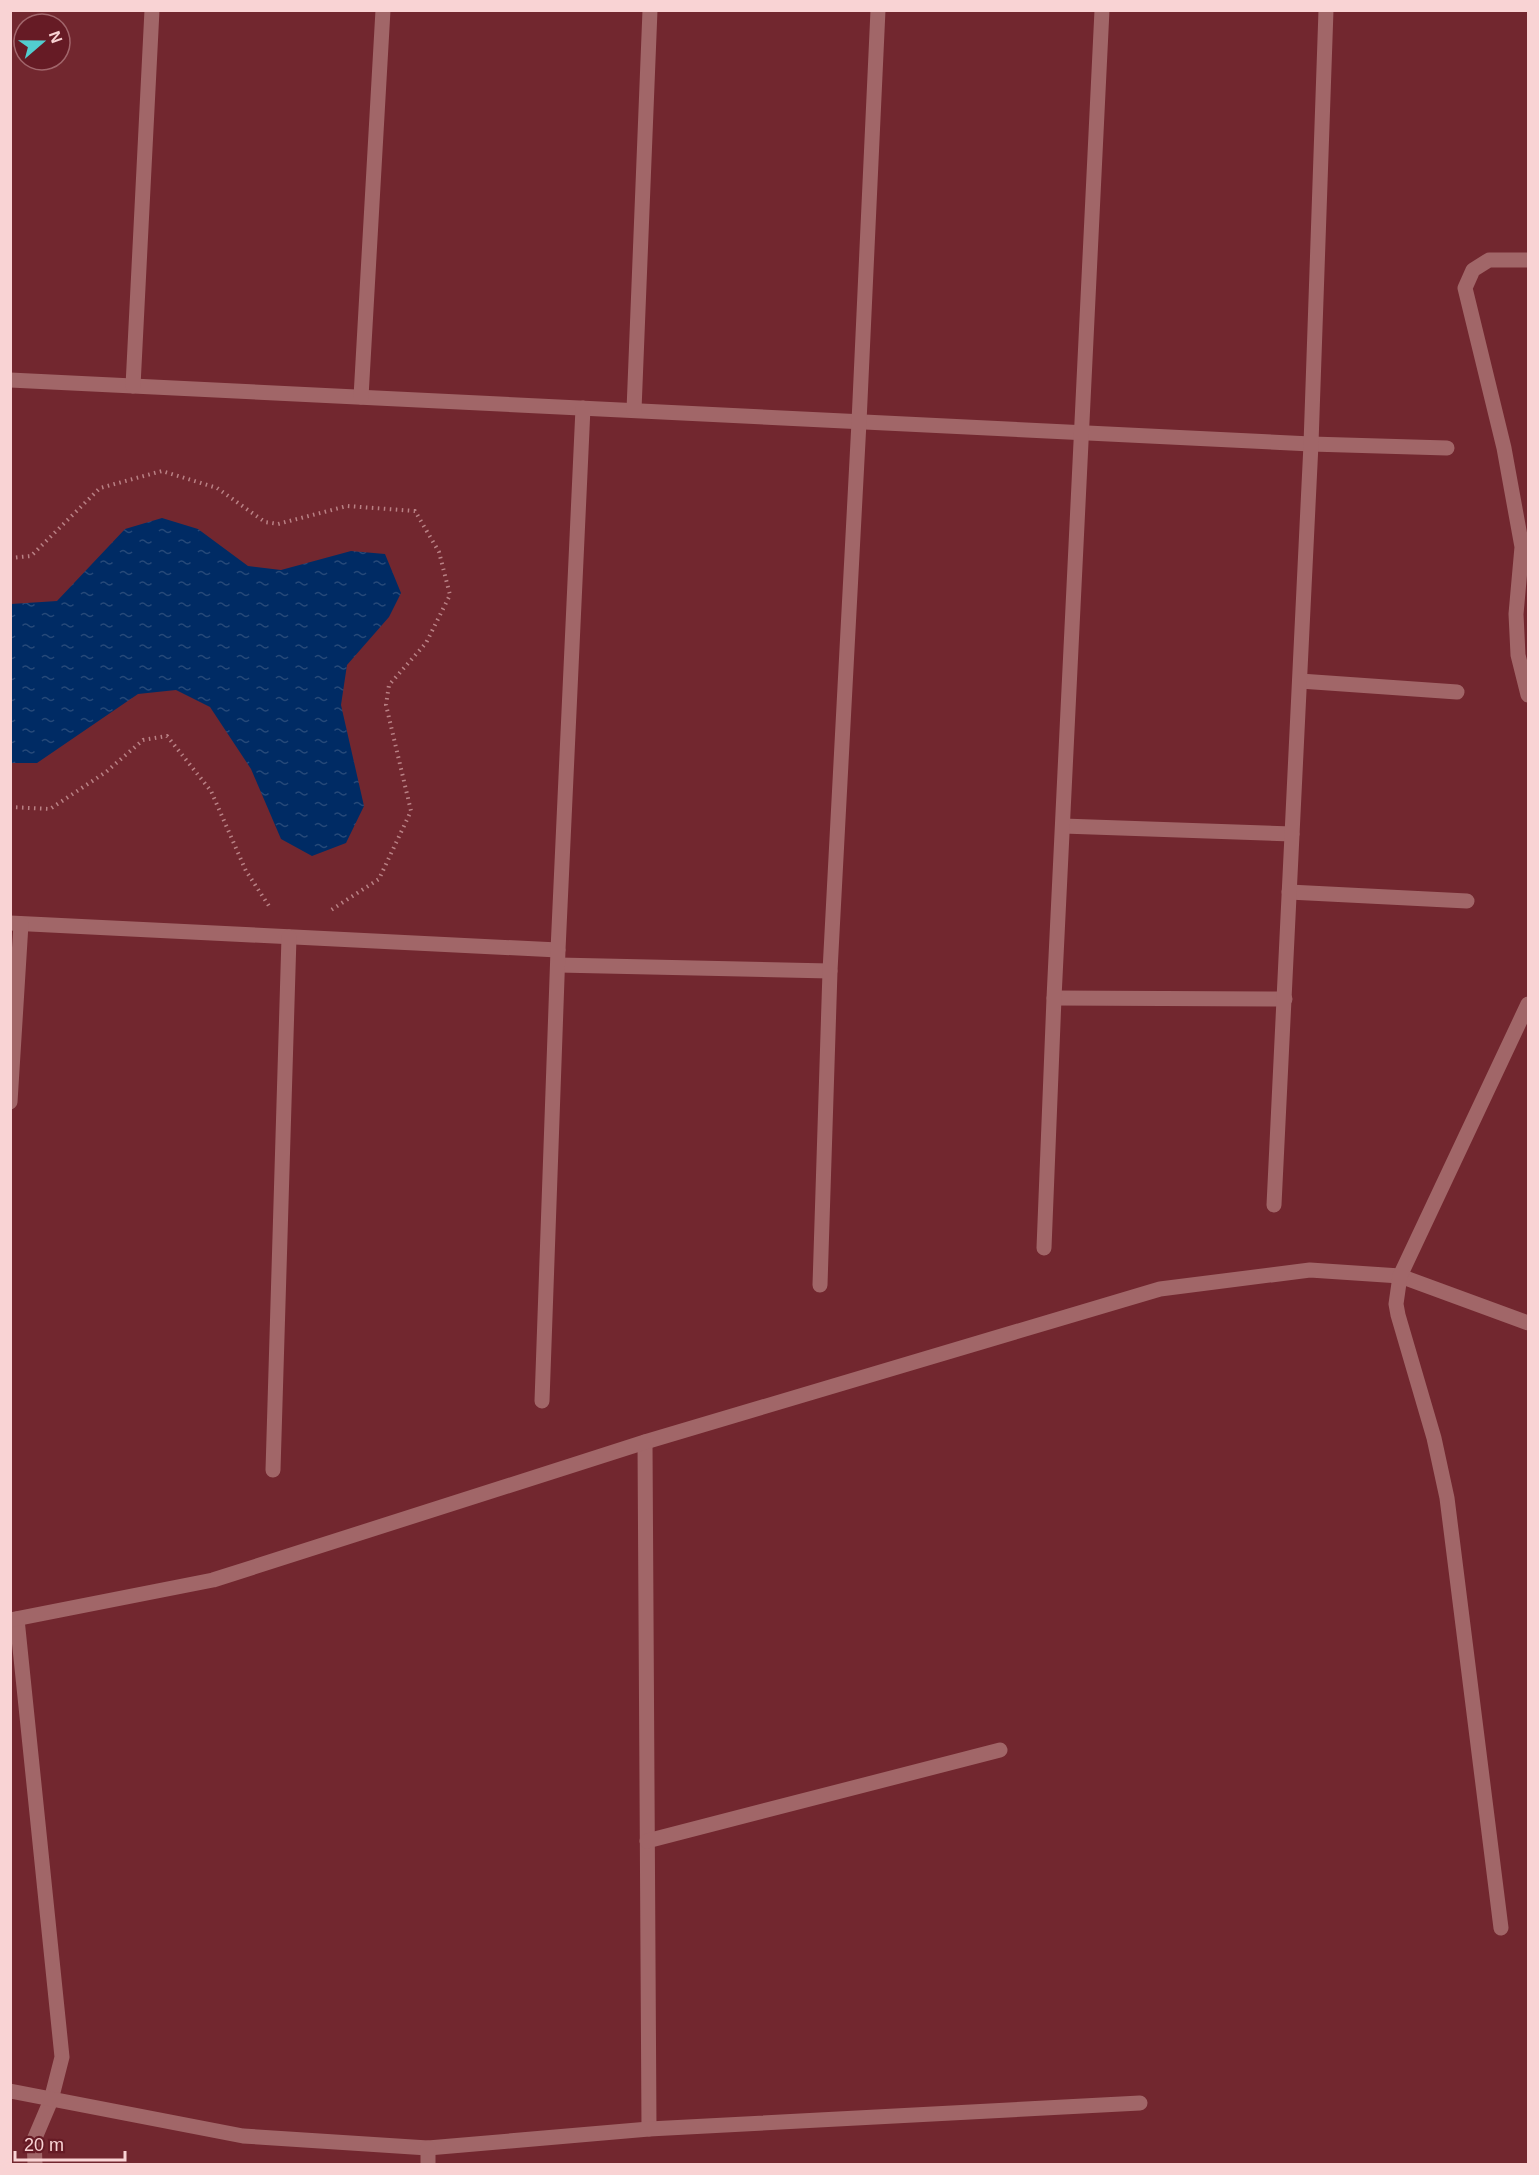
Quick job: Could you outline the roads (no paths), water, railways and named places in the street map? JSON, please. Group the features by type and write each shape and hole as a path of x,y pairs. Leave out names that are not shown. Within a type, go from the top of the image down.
{"street":[{"path":"133,386 152,10"},
{"path":"361,397 383,10"},
{"path":"634,411 650,10"},
{"path":"820,1285 830,971 878,10"},
{"path":"1044,1248 1102,10"},
{"path":"1274,1205 1311,444 1326,10"},
{"path":"1528,260 1489,260 1473,270 1465,288 1504,448 1522,547 1516,624 1518,655 1528,695"},
{"path":"10,380 1311,444 1447,448"},
{"path":"542,1401 558,957 583,408"},
{"path":"1300,681 1457,692"},
{"path":"1063,826 1292,834"},
{"path":"1289,892 1467,901"},
{"path":"10,1102 16,923 289,937 558,957 830,971"},
{"path":"273,1470 289,937"},
{"path":"1054,998 1285,999"},
{"path":"1501,1928 1447,1498 1434,1438 1396,1304 1400,1276 1528,1004"},
{"path":"35,2164 34,2140 51,2100 62,2057 14,1619 213,1580 645,1442 1160,1289 1310,1270 1400,1276 1528,1323"},
{"path":"645,1442 649,2129"},
{"path":"647,1841 1000,1750"},
{"path":"10,2091 243,2136 428,2148 649,2129 1140,2103"},
{"path":"428,2148 428,2164"}],"water":[{"path":"162,518 198,529 248,566 281,570 351,551 385,554 401,593 389,617 347,665 341,705 364,806 346,843 312,856 281,839 251,769 210,707 176,690 138,694 37,763 11,763 11,604 57,601 125,529"}]}
